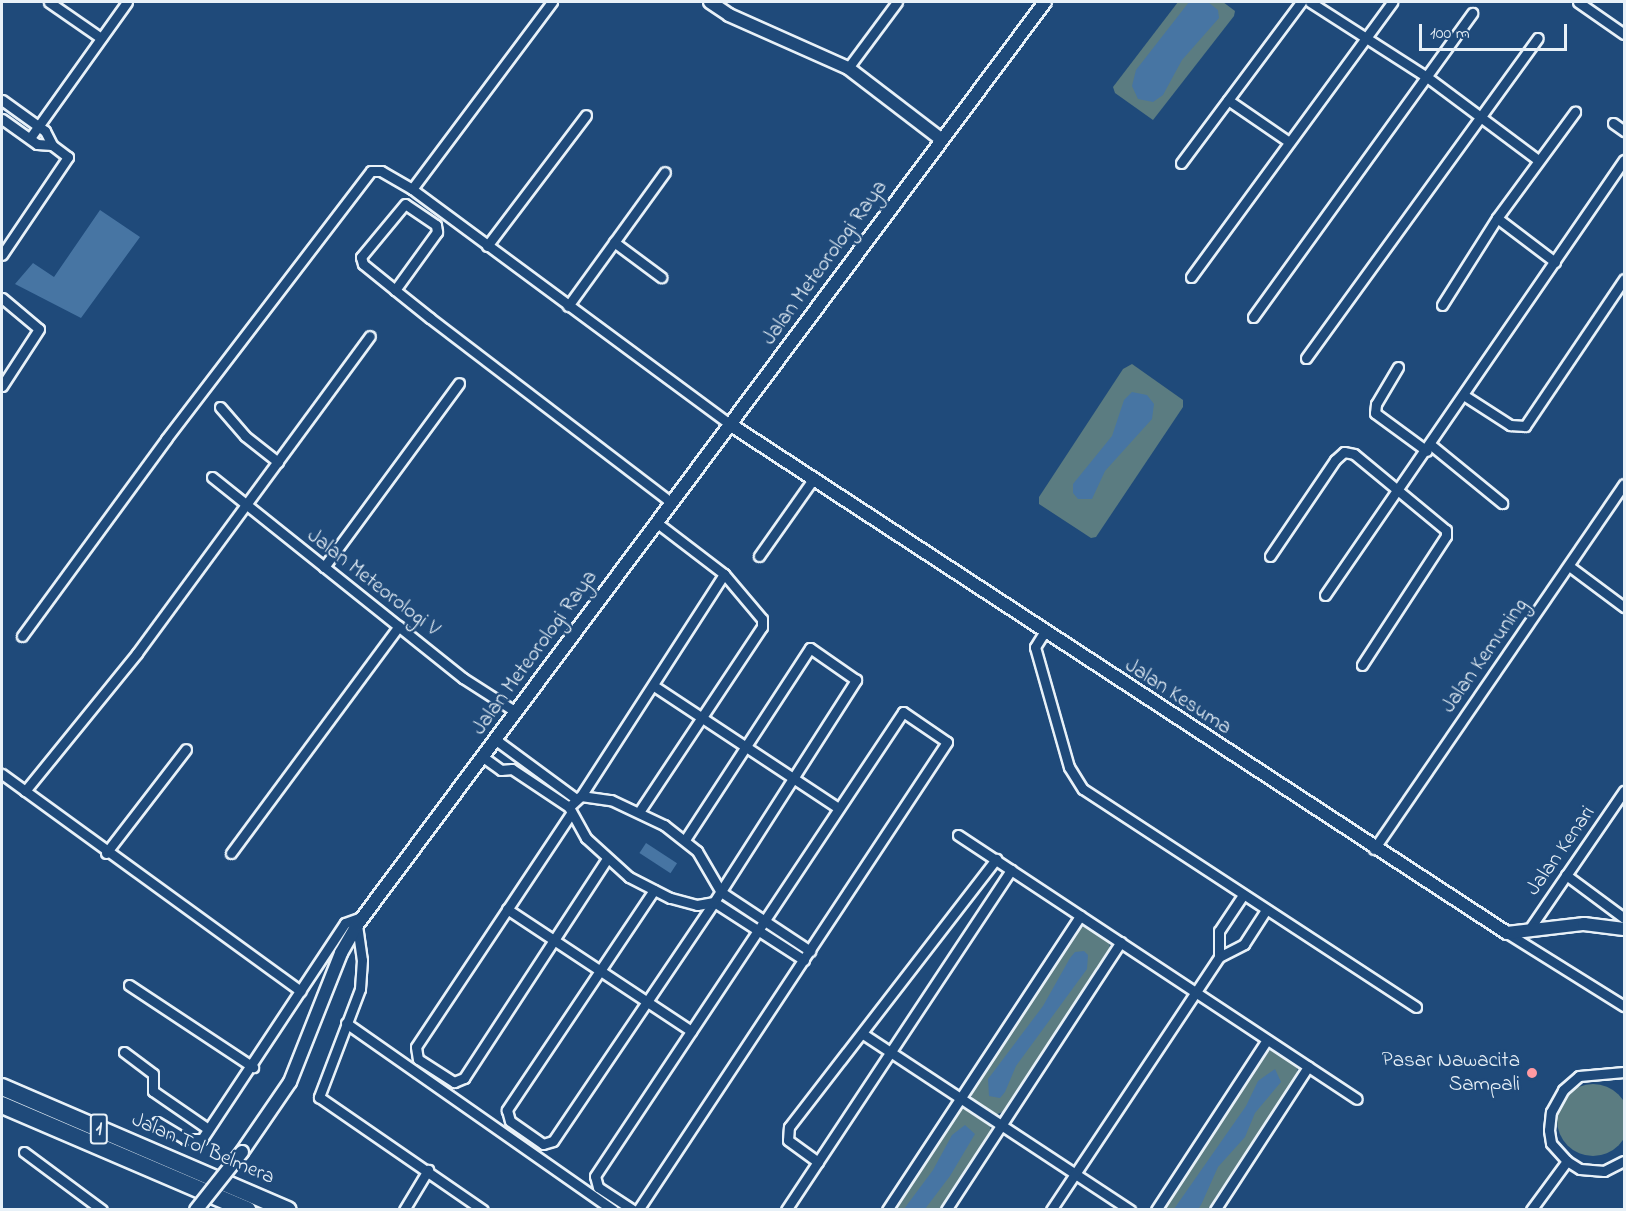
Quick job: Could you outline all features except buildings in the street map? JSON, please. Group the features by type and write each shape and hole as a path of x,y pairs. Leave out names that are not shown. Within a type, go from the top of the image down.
{"highway":[{"name":"Jalan Tol Belmera","path":"2,1087 288,1209"},
{"name":"Jalan Tol Belmera","path":"2,1105 247,1209"}],"main road":[{"path":"710,2 729,15 848,68 940,139"},
{"name":"Jalan Meteorologi Raya","path":"196,1209 242,1152 290,1082 341,953 360,921 656,522 731,425 940,139 1045,2"},
{"name":"Jalan Kesuma","path":"731,425 1374,849 1507,933"},
{"path":"1507,933 1584,924 1624,928"}],"street":[{"path":"49,2 101,38"},
{"path":"30,138 127,2"},
{"path":"412,189 552,2"},
{"path":"848,68 897,2"},
{"path":"1181,163 1301,2"},
{"path":"1310,2 1427,77 1481,115 1538,160"},
{"path":"1191,277 1392,2"},
{"path":"1578,2 1592,5 1624,34"},
{"path":"1253,316 1472,13"},
{"path":"1305,358 1538,39"},
{"path":"2,100 38,126 52,145"},
{"path":"1228,100 1289,142"},
{"path":"1442,304 1497,219 1575,112"},
{"path":"487,246 586,115"},
{"path":"2,119 30,138 52,145 64,153 67,159 5,242 2,255"},
{"path":"1614,123 1624,131"},
{"path":"1324,595 1399,492 1624,160"},
{"path":"21,636 368,173 381,171 412,189 731,425"},
{"path":"568,306 665,172"},
{"path":"394,290 437,232 436,225 405,204 360,259 394,290 671,502"},
{"path":"1497,219 1555,262"},
{"path":"614,242 662,277"},
{"path":"1465,396 1510,425 1525,426 1624,279"},
{"path":"2,298 36,324 39,332 2,386"},
{"path":"26,791 137,653 247,507 370,336"},
{"path":"1398,368 1376,404 1375,413 1425,454 1502,503"},
{"path":"324,567 459,383"},
{"path":"220,407 244,436 278,462"},
{"path":"1270,556 1344,452 1354,454 1442,526 1446,537 1362,665"},
{"name":"Jalan Meteorologi V","path":"212,477 463,678 516,712"},
{"path":"759,556 814,478"},
{"name":"Jalan Kemuning","path":"1374,849 1624,484"},
{"path":"639,812 762,627 758,612 724,574 656,522"},
{"path":"1567,568 1624,607"},
{"path":"606,860 464,1078 454,1082 418,1059 416,1047 578,797 654,686 724,574"},
{"path":"231,854 399,626"},
{"path":"1046,631 1035,647 1074,777 1083,789 1416,1007"},
{"path":"654,890 507,1110 510,1121 543,1144 553,1141 721,892 856,680 810,648 685,840"},
{"path":"654,686 838,808"},
{"path":"633,1209 598,1187 595,1176 903,712 947,742 638,1209"},
{"path":"496,740 515,753 518,759 578,797 611,800 639,812 685,840 708,865 721,892 810,951"},
{"path":"106,853 186,749"},
{"path":"483,757 501,770 512,769 570,811 606,860 654,890 697,905 714,902 804,960"},
{"path":"512,769 518,759"},
{"path":"2,774 106,853 301,990"},
{"name":"Jalan Kenari","path":"1528,931 1624,790"},
{"path":"958,835 1357,1099"},
{"path":"818,1162 788,1140 786,1134 996,859"},
{"path":"786,1209 1011,870"},
{"path":"1566,875 1624,918"},
{"path":"1219,957 1219,931 1243,895"},
{"path":"507,909 691,1031"},
{"path":"1051,1209 1219,957 1244,944 1266,910"},
{"path":"887,1209 1080,916"},
{"path":"157,1122 195,1141 208,1129 253,1067 345,923 360,921 362,980 320,1087 320,1099 483,1209"},
{"path":"1507,933 1624,1006"},
{"path":"946,1209 1121,942"},
{"path":"129,985 253,1067"},
{"path":"346,1023 614,1209"},
{"path":"863,1034 1130,1209"},
{"path":"1156,1209 1267,1040"},
{"path":"124,1052 153,1074 153,1091 208,1129"},
{"path":"1215,1209 1308,1067"},
{"path":"1624,1072 1579,1076 1563,1090 1551,1112 1549,1130 1551,1143 1567,1161 1580,1168 1605,1171 1624,1161"},
{"path":"24,1152 102,1209"},
{"path":"1530,1209 1567,1161"},
{"path":"404,1209 428,1170"}],"green space":[{"path":"1178,2 1223,2 1235,11 1234,16 1153,120 1115,93 1113,87"},
{"path":"1132,364 1183,400 1183,407 1096,537 1091,538 1039,504 1039,497 1123,369"},
{"path":"1086,926 1109,940 1110,949 1003,1112 995,1115 972,1099 971,1092 1078,929"},
{"path":"1274,1049 1298,1065 1297,1074 1208,1209 1162,1210 1266,1052"},
{"path":"1593,1084 1613,1090 1623,1100 1629,1120 1623,1140 1613,1150 1593,1156 1573,1150 1563,1140 1557,1120 1563,1100 1573,1090"},
{"path":"966,1108 990,1124 991,1133 941,1209 893,1210 958,1111"}],"water":[{"path":"1189,2 1208,2 1218,10 1219,18 1182,60 1163,95 1153,102 1138,99 1132,86 1136,70"},
{"path":"100,210 140,237 81,318 15,284 33,263 54,277"},
{"path":"1132,392 1147,395 1154,404 1152,419 1105,471 1092,499 1078,499 1073,493 1073,484 1112,436 1124,400"},
{"path":"646,843 677,863 670,873 639,853"},
{"path":"1084,951 1088,955 1087,969 1016,1066 1005,1092 1000,1098 989,1096 988,1079 1043,1006 1070,958 1075,952"},
{"path":"1275,1069 1281,1082 1255,1113 1245,1137 1218,1167 1201,1205 1198,1209 1174,1209 1246,1106 1258,1081"},
{"path":"965,1125 975,1134 950,1176 925,1209 904,1209 933,1170 952,1135"}],"place":[{"name":"Pasar Nawacita Sampali","path":"1532,1073"}]}
